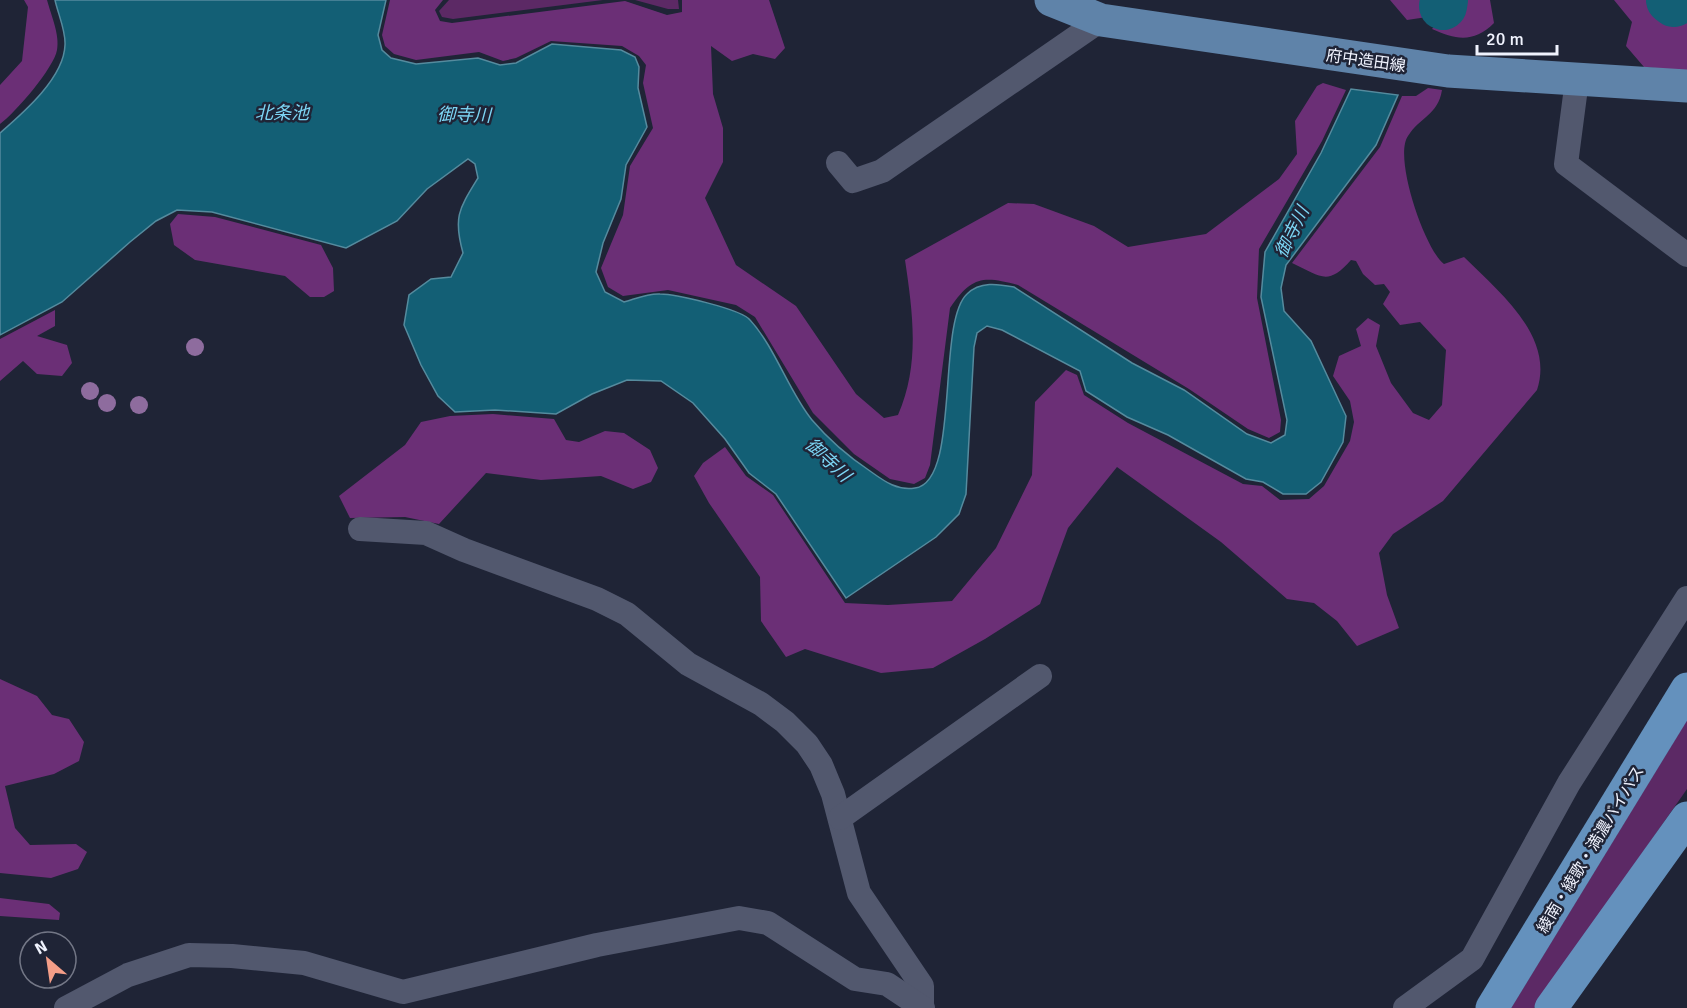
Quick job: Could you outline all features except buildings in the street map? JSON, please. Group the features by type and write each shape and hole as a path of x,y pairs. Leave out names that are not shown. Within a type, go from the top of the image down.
{"highway":[{"name":"綾南・綾歌・満濃バイパス","path":"1492,1008 1687,689"},
{"path":"1551,1008 1687,818"}],"main road":[{"name":"府中造田線","path":"1050,0 1101,20 1448,71 1687,86"}],"street":[{"path":"838,163 853,181 882,171 1101,20"},
{"path":"1577,80 1566,164 1687,255"},
{"path":"360,529 426,533 464,550 597,599 627,614 688,664 761,704 785,722 807,744 821,765 840,818 859,892 922,986 922,1008"},
{"path":"1406,1008 1472,958 1569,783 1687,598"},
{"path":"840,818 1040,675"},
{"path":"66,1008 128,975 189,955 232,956 304,963 403,992 597,945 739,918 768,923 855,980 887,984 922,1008"}],"shaded area":[{"path":"24,0 47,0 56,32 57,50 49,68 33,90 0,124 0,85 22,61 28,7"},
{"path":"390,0 443,0 435,10 440,21 452,23 625,1 667,15 682,12 682,0 769,0 785,48 775,59 753,54 732,61 711,46 713,94 723,128 723,162 705,198 736,265 796,306 856,394 884,418 898,415 910,377 913,339 905,260 1008,203 1034,204 1094,226 1128,247 1206,234 1279,179 1297,154 1295,121 1317,86 1323,83 1346,90 1322,141 1259,249 1257,298 1281,420 1280,432 1269,438 1248,429 1189,389 1018,285 987,280 972,284 950,308 930,465 925,478 914,484 890,479 854,454 813,413 755,317 736,305 668,290 623,296 608,287 601,268 623,215 630,166 653,128 643,83 646,65 639,56 622,46 551,41 516,58 503,61 479,52 416,60 394,54 385,46 382,35"},
{"path":"449,0 603,0 453,19 442,17 439,11"},
{"path":"635,0 678,0 679,9 668,9"},
{"path":"1390,0 1439,0 1427,17 1407,20"},
{"path":"1450,0 1490,0 1494,23 1479,34 1464,38 1449,36 1432,29 1449,8"},
{"path":"1614,0 1658,0 1674,10 1687,2 1687,71 1644,67 1626,46 1632,22"},
{"path":"1428,88 1442,90 1440,98 1433,111 1408,136 1404,147 1408,182 1420,223 1436,255 1444,264 1464,257 1507,300 1531,333 1538,351 1540,370 1537,390 1443,501 1393,534 1379,553 1387,595 1399,628 1357,646 1337,621 1314,603 1287,599 1221,542 1117,467 1068,528 1040,604 985,639 933,668 881,673 805,649 786,657 761,621 760,577 709,503 694,476 703,463 725,447 746,476 773,495 845,603 888,605 952,601 996,548 1032,475 1035,402 1066,370 1077,375 1084,395 1128,423 1243,484 1262,486 1280,500 1309,499 1324,486 1350,441 1354,422 1350,401 1333,376 1339,356 1361,346 1356,329 1368,318 1380,325 1376,346 1391,383 1413,413 1429,420 1442,405 1446,350 1420,322 1400,325 1383,304 1390,292 1384,284 1375,285 1363,274 1356,261 1351,260 1336,274 1329,276 1317,275 1292,263 1380,147 1402,96 1416,96"},
{"path":"178,214 215,217 321,245 333,268 334,291 324,297 310,297 285,276 195,260 174,245 170,224"},
{"path":"55,310 55,326 37,336 67,345 72,363 62,376 37,374 23,361 0,381 0,339"},
{"path":"493,414 554,419 566,440 579,442 605,431 624,433 650,450 658,468 651,482 633,489 601,476 541,480 486,473 439,524 405,517 350,518 339,496 405,445 421,422 450,416"},
{"path":"0,679 37,696 52,715 69,719 84,742 79,761 54,774 5,786 15,828 30,845 76,844 87,852 78,869 51,878 0,873"},
{"path":"1687,720 1687,789 1534,1008 1511,1008"},
{"path":"0,898 49,904 60,913 59,920 0,916"}],"water":[{"name":"北条池","path":"55,0 386,0 378,35 382,50 391,58 416,64 478,58 500,65 516,63 552,44 621,50 635,57 639,67 638,88 647,127 626,165 621,199 603,243 596,272 605,292 624,302 647,295 668,295 722,307 744,316 750,320 767,343 812,420 847,454 880,478 897,487 908,489 915,488 929,479 938,459 943,432 952,336 958,310 967,294 983,285 996,284 1014,287 1132,363 1184,390 1247,434 1271,443 1285,435 1287,420 1261,297 1265,252 1321,153 1351,89 1398,95 1376,145 1286,265 1281,288 1284,311 1311,341 1346,416 1343,442 1321,482 1306,494 1283,494 1263,482 1246,479 1168,435 1127,417 1086,391 1080,371 1002,330 987,326 977,333 974,347 966,494 959,514 936,537 846,598 776,494 749,473 725,439 693,403 661,381 627,380 592,394 556,414 495,410 455,412 438,396 421,365 404,325 409,295 431,279 451,277 463,253 458,222 462,206 478,178 475,164 468,159 427,189 397,221 346,248 212,212 177,210 156,221 62,302 0,335 0,133 41,94 58,70 65,45"}],"waterway":[{"name":"御寺川","path":"1443,6 1444,0"},
{"name":"御寺川","path":"1670,0 1674,3 1679,0"}]}
